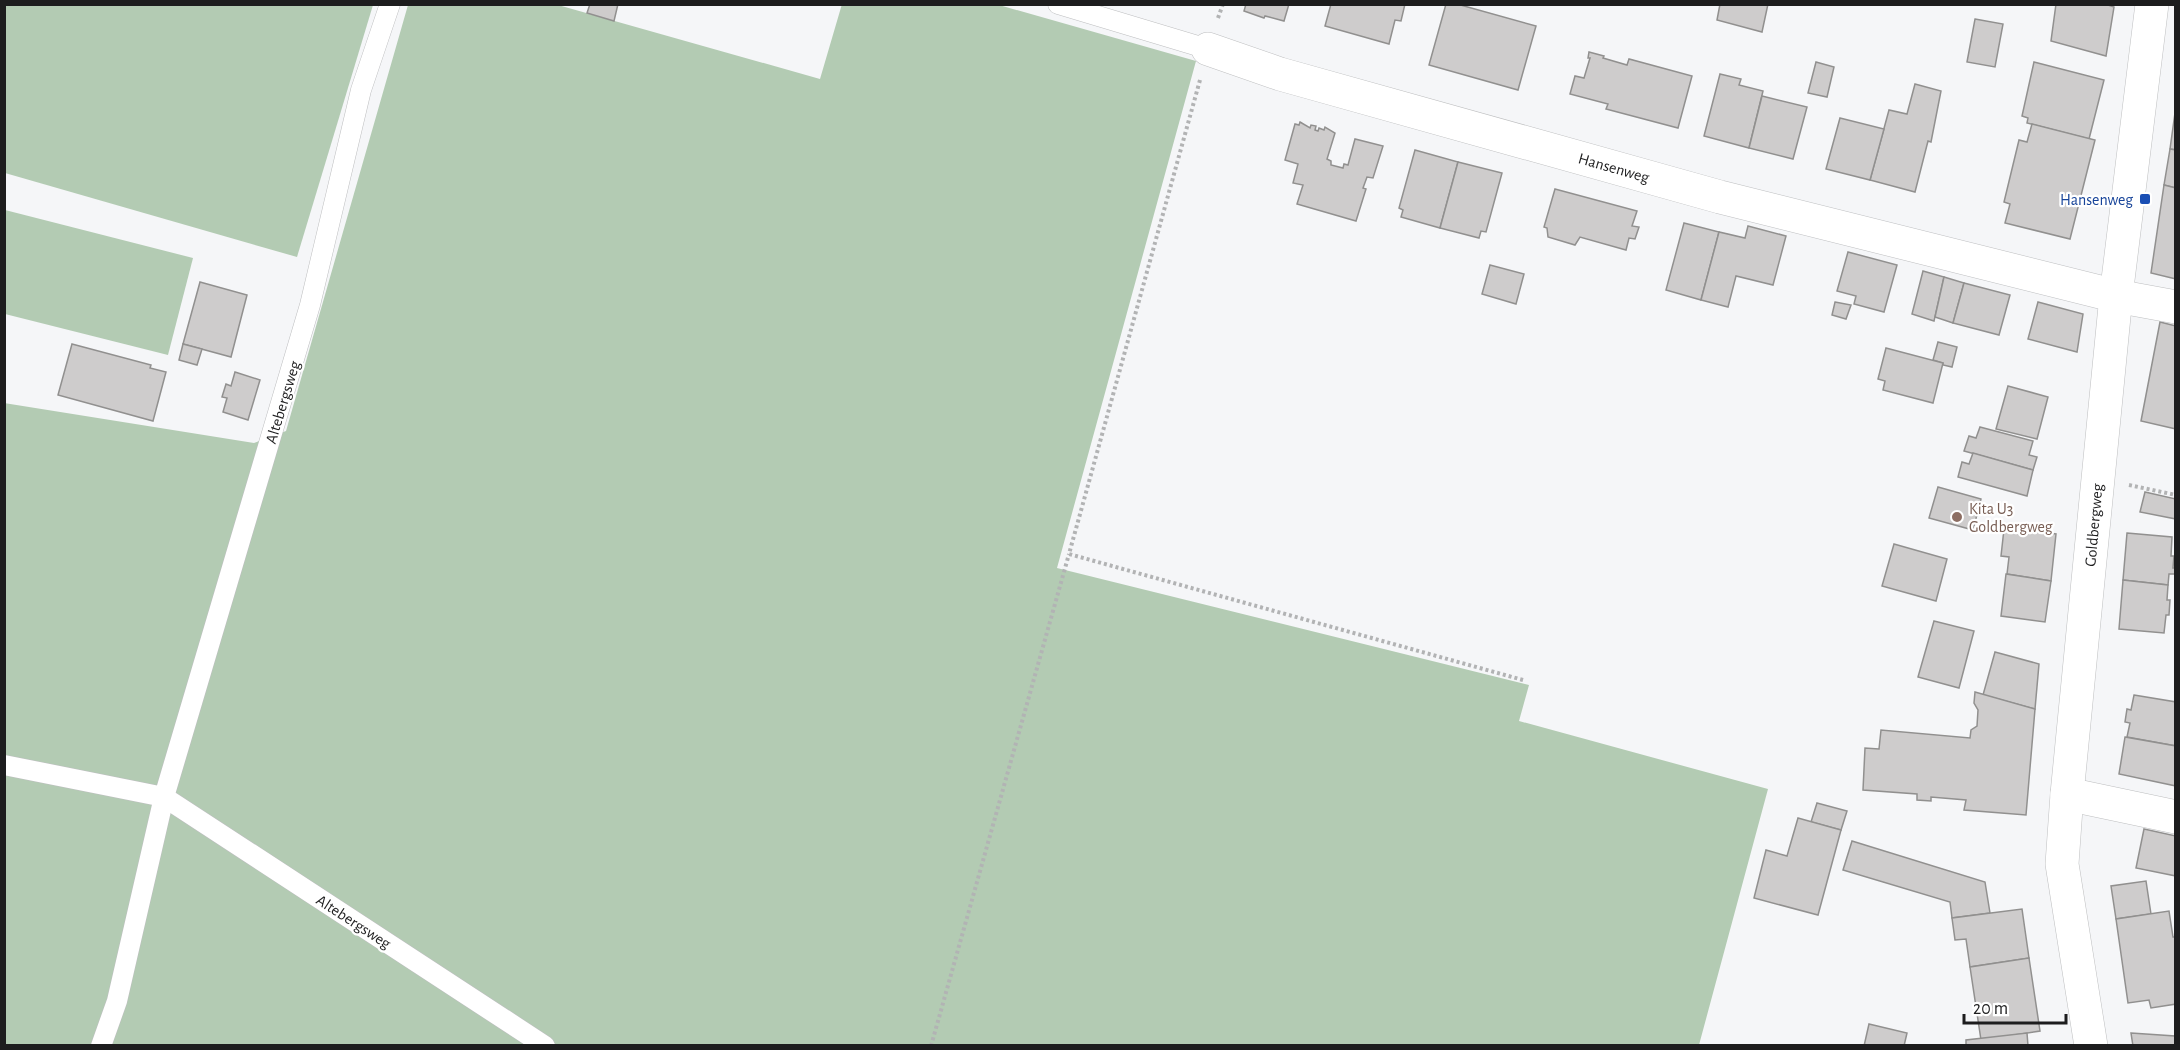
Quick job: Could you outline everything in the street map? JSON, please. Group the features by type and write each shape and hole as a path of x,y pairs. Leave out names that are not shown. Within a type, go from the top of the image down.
{"street":[{"name":"Goldbergweg","path":"2091,1046 2062,864 2097,477 2116,296 2152,4"},
{"name":"Hansenweg","path":"1208,49 1280,74 1720,197 2116,296 2175,307"},
{"path":"2067,794 2175,817"}],"lane":[{"name":"Altebergsweg","path":"164,797 310,305 361,90 390,4"},
{"name":"Hansenweg","path":"1058,4 1208,49"},
{"name":"Altebergsweg","path":"4,765 164,797 545,1046"},
{"path":"101,1046 117,1001 164,797"}],"path":[{"path":"931,1046 1208,49"},
{"path":"2097,477 2175,495"},
{"path":"1069,554 1522,680"}],"green space":[{"path":"842,4 999,5 1196,61 1057,568 1529,685 1519,721 1768,789 1699,1045 5,1045 4,403 254,443 286,431 408,5 558,5 820,79"},
{"path":"4,5 373,5 297,257 5,173"},
{"path":"5,210 193,258 168,355 5,314"}],"building":[{"path":"590,4 618,4 614,21 587,13"},
{"path":"1246,4 1289,4 1284,21 1265,16 1264,18 1244,11"},
{"path":"1331,4 1405,4 1401,21 1395,20 1389,44 1325,26"},
{"path":"1446,4 1457,4 1536,26 1518,90 1429,65"},
{"path":"1720,4 1768,4 1762,32 1717,20"},
{"path":"2056,4 2105,4 2114,7 2106,56 2051,41"},
{"path":"1975,19 2003,24 1995,67 1967,62"},
{"path":"1589,52 1627,65 1629,59 1692,76 1678,128 1606,109 1608,104 1570,94 1575,76 1584,78 1590,58 1588,58"},
{"path":"1816,62 1834,67 1827,97 1808,93"},
{"path":"2034,62 2104,80 2089,139 2027,123 2028,118 2022,116"},
{"path":"1720,74 1741,79 1739,85 1763,91 1749,148 1704,136"},
{"path":"1915,84 1941,91 1931,142 1928,141 1915,192 1870,180 1889,110 1907,114"},
{"path":"1762,96 1807,107 1793,159 1749,148"},
{"path":"2176,113 2176,150 2170,149"},
{"path":"1840,118 1884,129 1870,180 1826,169"},
{"path":"1300,122 1310,128 1311,125 1316,126 1315,130 1318,131 1319,128 1324,130 1325,127 1335,133 1327,159 1331,161 1331,165 1343,168 1344,164 1348,165 1355,139 1383,146 1373,178 1367,177 1363,188 1366,189 1356,221 1297,204 1303,185 1293,183 1298,164 1285,160 1295,124 1299,125"},
{"path":"2032,124 2095,140 2070,239 2005,223 2010,204 2004,202 2019,140 2027,142"},
{"path":"2170,149 2176,150 2176,188 2164,185"},
{"path":"1415,150 1458,162 1440,228 1401,217 1403,210 1399,208"},
{"path":"1458,162 1502,173 1486,232 1481,231 1479,238 1440,228"},
{"path":"2164,185 2176,188 2176,279 2151,273"},
{"path":"1555,189 1637,211 1632,226 1639,227 1635,239 1629,238 1626,250 1580,237 1575,245 1548,237 1547,228 1544,227"},
{"path":"1684,223 1719,232 1701,300 1666,290"},
{"path":"1748,226 1786,236 1773,285 1736,276 1728,307 1701,300 1719,232 1745,238"},
{"path":"1848,252 1897,265 1884,312 1854,304 1856,296 1837,291"},
{"path":"1490,265 1524,274 1516,304 1482,294"},
{"path":"1923,271 1944,277 1934,321 1912,314"},
{"path":"1944,277 1964,283 1953,323 1935,317"},
{"path":"200,282 247,295 231,357 183,344"},
{"path":"1964,283 2010,295 1999,335 1953,323"},
{"path":"1835,302 1851,305 1846,319 1832,315"},
{"path":"2038,302 2083,314 2077,352 2028,339"},
{"path":"2160,322 2176,326 2176,429 2141,421"},
{"path":"1938,342 1957,347 1952,367 1933,360"},
{"path":"72,344 151,365 150,368 166,372 153,421 58,395"},
{"path":"183,344 202,349 197,365 179,360"},
{"path":"1886,348 1943,363 1933,403 1883,390 1885,381 1878,379"},
{"path":"235,372 260,380 248,420 223,412 227,398 222,397 226,384 231,386"},
{"path":"2008,386 2048,397 2037,439 1996,429"},
{"path":"1980,427 2033,441 2029,455 2037,457 2033,470 1964,451 1969,436 1976,438"},
{"path":"1973,453 2033,470 2027,496 1958,477 1962,462 1969,464"},
{"path":"1938,487 1981,499 1973,530 1929,518"},
{"path":"2145,492 2176,499 2176,519 2140,512"},
{"path":"2013,528 2056,534 2051,581 2007,574 2009,557 2001,556 2004,529 2013,530"},
{"path":"2127,533 2172,537 2171,556 2174,556 2175,574 2169,574 2168,585 2123,580"},
{"path":"1894,544 1947,559 1936,601 1882,586"},
{"path":"2006,574 2051,581 2045,622 2001,616"},
{"path":"2123,580 2168,585 2169,615 2166,615 2164,633 2119,629"},
{"path":"1934,621 1974,631 1959,688 1918,677"},
{"path":"1995,652 2039,664 2035,709 1983,695"},
{"path":"1975,692 2035,709 2026,815 1964,810 1966,800 1931,797 1931,801 1917,800 1917,794 1863,790 1865,748 1879,749 1881,730 1970,738 1971,730 1977,726 1978,710 1974,703"},
{"path":"2134,695 2176,702 2176,746 2127,737 2130,723 2125,722 2127,709 2131,710"},
{"path":"2125,737 2176,746 2176,786 2119,774"},
{"path":"1817,803 1847,811 1841,830 1811,822"},
{"path":"1798,818 1841,830 1818,915 1754,898 1766,850 1787,856"},
{"path":"2144,829 2176,836 2176,876 2136,868"},
{"path":"1852,841 1985,882 1990,913 1952,918 1950,902 1843,870"},
{"path":"2146,881 2151,914 2116,919 2111,886"},
{"path":"2022,909 2029,958 1970,967 1966,939 1955,940 1952,918"},
{"path":"2169,911 2173,937 2176,937 2176,1004 2151,1008 2149,1000 2128,1003 2116,919"},
{"path":"2029,958 2040,1031 1981,1040 1970,967"},
{"path":"1869,1024 1907,1033 1904,1046 1864,1046"},
{"path":"2027,1033 2028,1046 1966,1046 1966,1040"},
{"path":"2131,1033 2175,1036 2176,1046 2133,1046"}],"place":[{"name":"Hansenweg","path":"2145,199"},
{"name":"Kita U3 Goldbergweg","path":"1957,517"}]}
